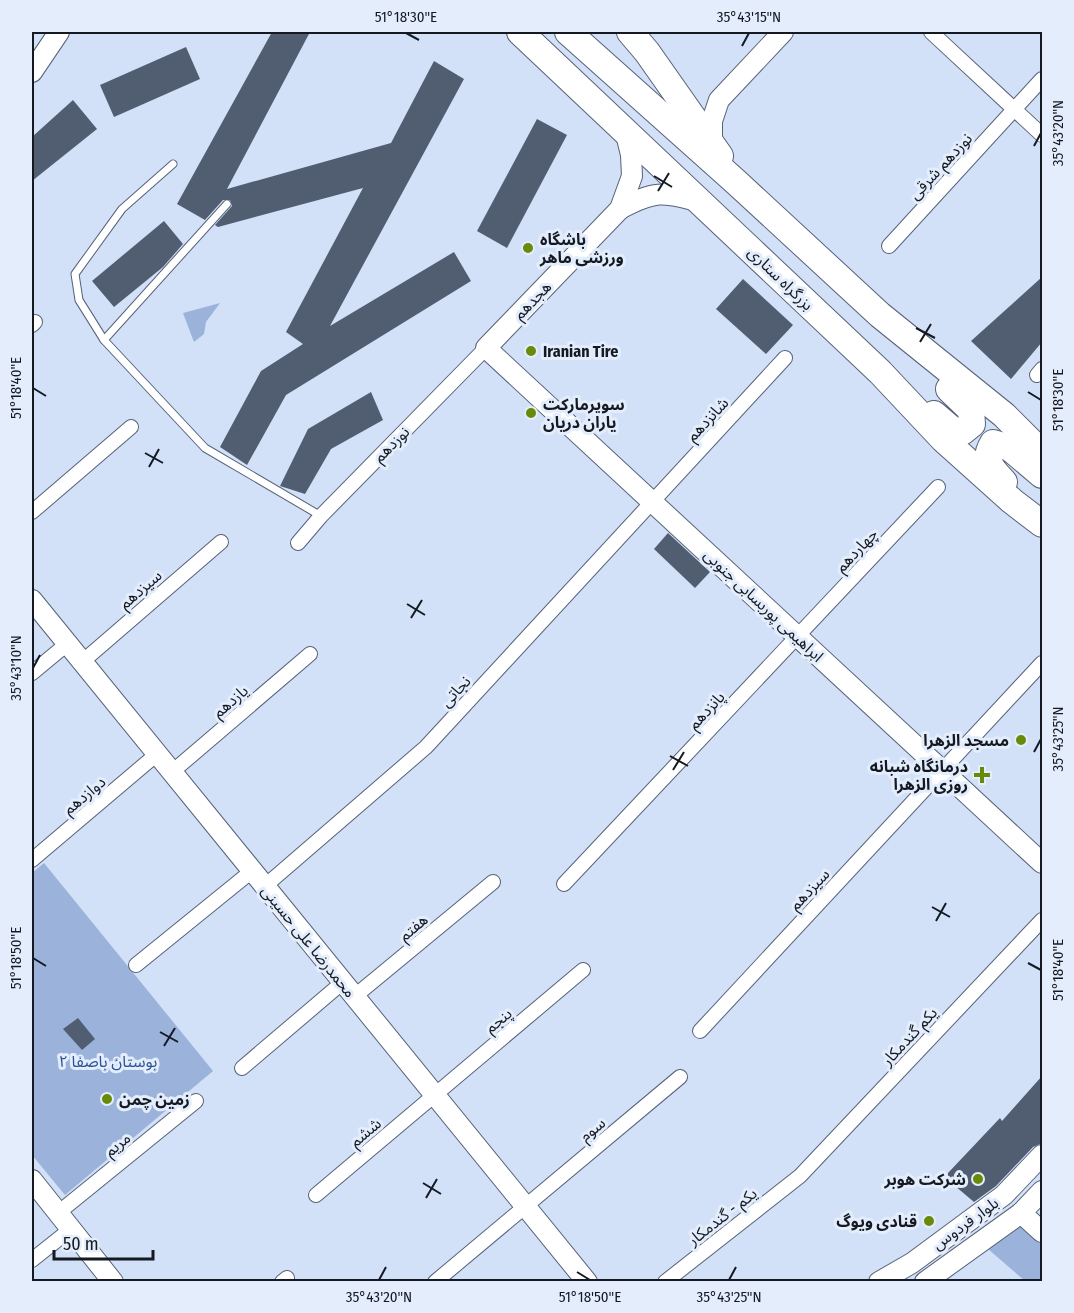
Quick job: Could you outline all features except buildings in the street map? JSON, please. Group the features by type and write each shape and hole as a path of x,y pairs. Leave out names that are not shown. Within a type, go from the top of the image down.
{"highway":[{"name":"بزرگراه ستاری","path":"520,32 880,372 943,439 1012,501 1042,524"},
{"path":"568,32 880,315 1004,416 1042,453"},
{"path":"630,32 712,142 736,182"},
{"path":"880,315 894,334 971,410 972,424 962,432 955,432 880,372"},
{"path":"1042,476 1005,445 993,443 989,449 987,455 990,467 1042,524"}],"street":[{"path":"32,72 58,32"},
{"path":"712,142 712,121 719,100 783,32"},
{"path":"931,32 1042,135"},
{"name":"نوزدهم شرقی","path":"889,246 1042,79"},
{"path":"687,108 719,100"},
{"name":"هجدهم","path":"486,348 620,209 632,176 631,155 624,129"},
{"path":"620,209 646,196 661,194 703,203"},
{"name":"ابراهیمی پوربسابی جنوبی","path":"486,348 1042,863"},
{"name":"نوزدهم","path":"298,543 321,516 486,348"},
{"name":"شانزدهم","path":"653,502 785,358"},
{"path":"32,512 131,427"},
{"name":"چهاردهم","path":"798,636 938,487"},
{"name":"نجاتی","path":"136,965 258,879 426,747 653,502"},
{"name":"سیزدهم","path":"82,662 221,542"},
{"name":"محمدرضا علی حسینی","path":"32,600 587,1281"},
{"name":"پانزدهم","path":"564,884 798,636"},
{"path":"32,673 67,644"},
{"name":"یازدهم","path":"172,772 310,654"},
{"path":"942,770 1042,663"},
{"name":"دوازدهم","path":"32,860 157,754"},
{"name":"سیزدهم","path":"700,1031 942,770"},
{"name":"هفتم","path":"242,1068 493,882"},
{"name":"یکم گندمکار","path":"800,1176 1042,920"},
{"name":"پنجم","path":"435,1095 583,970"},
{"name":"سوم","path":"435,1281 680,1077"},
{"name":"ششم","path":"316,1195 435,1095"},
{"name":"مریم","path":"58,1213 196,1101"},
{"name":"بلوار فردوس","path":"879,1281 912,1263 1004,1195 1042,1155"},
{"name":"یکم - گندمکار","path":"665,1281 800,1176"},
{"path":"32,1180 113,1281"},
{"name":"بلوار فردوس","path":"925,1281 1022,1212 1042,1191"},
{"path":"1022,1212 1042,1232"},
{"path":"32,1260 71,1229"}],"lane":[{"path":"173,165 122,209 75,274 80,300 104,340 205,448 321,516"},
{"path":"104,340 227,204"}],"green space":[{"path":"220,303 206,322 204,334 194,342 183,313"},
{"name":"بوستان باصفا ۲","path":"44,863 213,1071 65,1195 32,1155 32,873"},
{"path":"1022,1225 1042,1244 1042,1281 1025,1281 987,1248"}],"place":[{"name":"باشگاه ورزشی ماهر","path":"528,248"},
{"name":"Iranian Tire","path":"531,351"},
{"name":"سوپرمارکت یاران دریان","path":"531,413"},
{"name":"مسجد الزهرا","path":"1021,740"},
{"name":"درمانگاه شبانه روزی الزهرا","path":"982,775"},
{"name":"زمین چمن","path":"107,1099"},
{"name":"شرکت هوبر","path":"978,1179"},
{"name":"قنادی ویوگ","path":"929,1221"}]}
